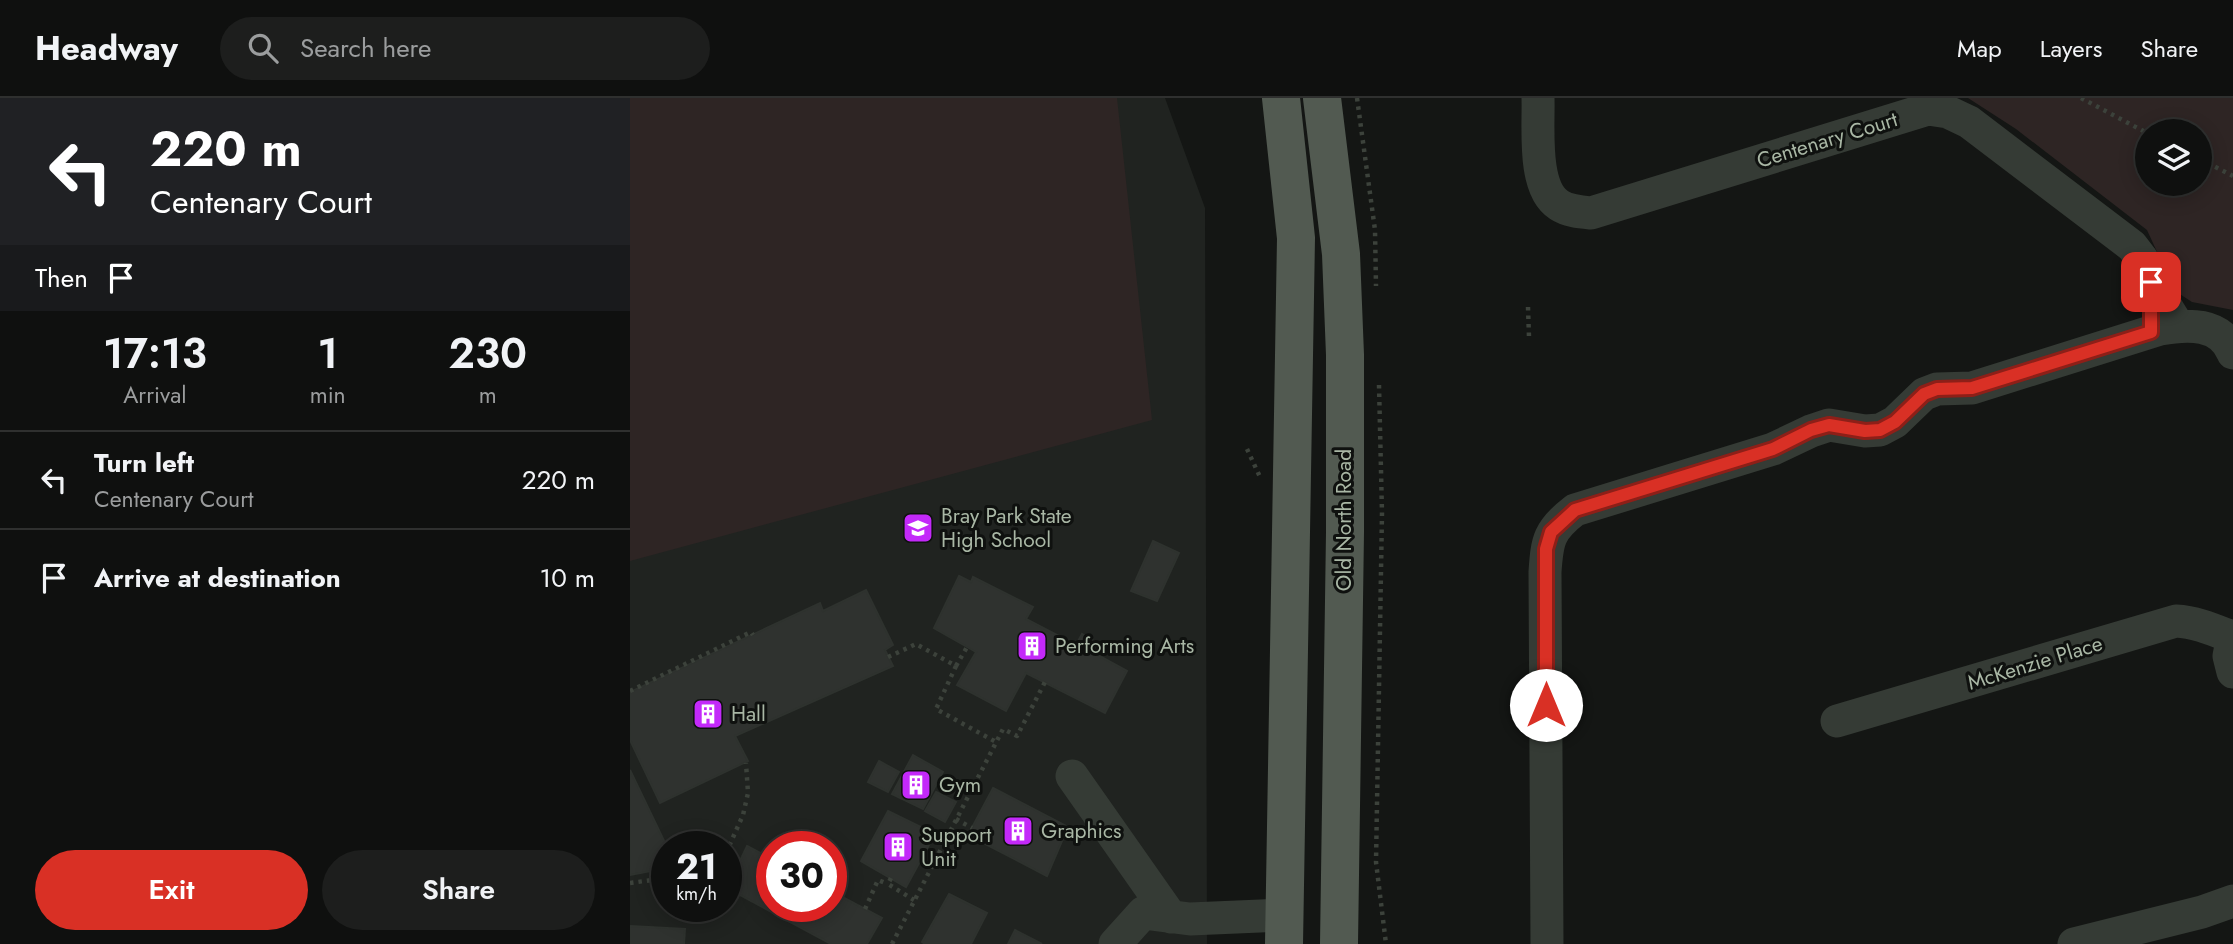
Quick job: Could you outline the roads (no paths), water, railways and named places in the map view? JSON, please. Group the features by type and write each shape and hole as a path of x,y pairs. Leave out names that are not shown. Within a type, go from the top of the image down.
{"main road":[{"path":"1281,98 1296,238 1284,930"},
{"name":"Old North Road","path":"1322,98 1341,254 1345,355 1339,944"}],"street":[{"name":"Centenary Court","path":"1538,98 1541,175 1546,191 1558,205 1575,212 1591,213 1928,109 1948,112 1969,122 2132,246 2142,259 2151,282 2164,329"},
{"path":"1547,944 1545,572 1546,549 1551,532 1561,520 1575,510 1773,449 1811,430 1829,425 1865,431 1880,430 1895,422 1924,394 1937,389 1972,388 2164,329 2192,325 2207,328 2222,337 2233,353"},
{"name":"McKenzie Place","path":"1837,721 2176,621 2188,622 2232,636"},
{"path":"2232,636 2228,656 2233,672"},
{"path":"1072,776 1171,917"},
{"path":"2074,944 2202,912 2233,901"},
{"path":"1115,944 1143,913 1214,919 1284,930"}],"place":[{"name":"Bray Park State High School","path":"918,528"},
{"name":"Performing Arts","path":"1032,646"},
{"name":"Hall","path":"708,714"},
{"name":"Gym","path":"916,785"},
{"name":"Graphics","path":"1018,831"},
{"name":"Support Unit","path":"898,847"}]}
